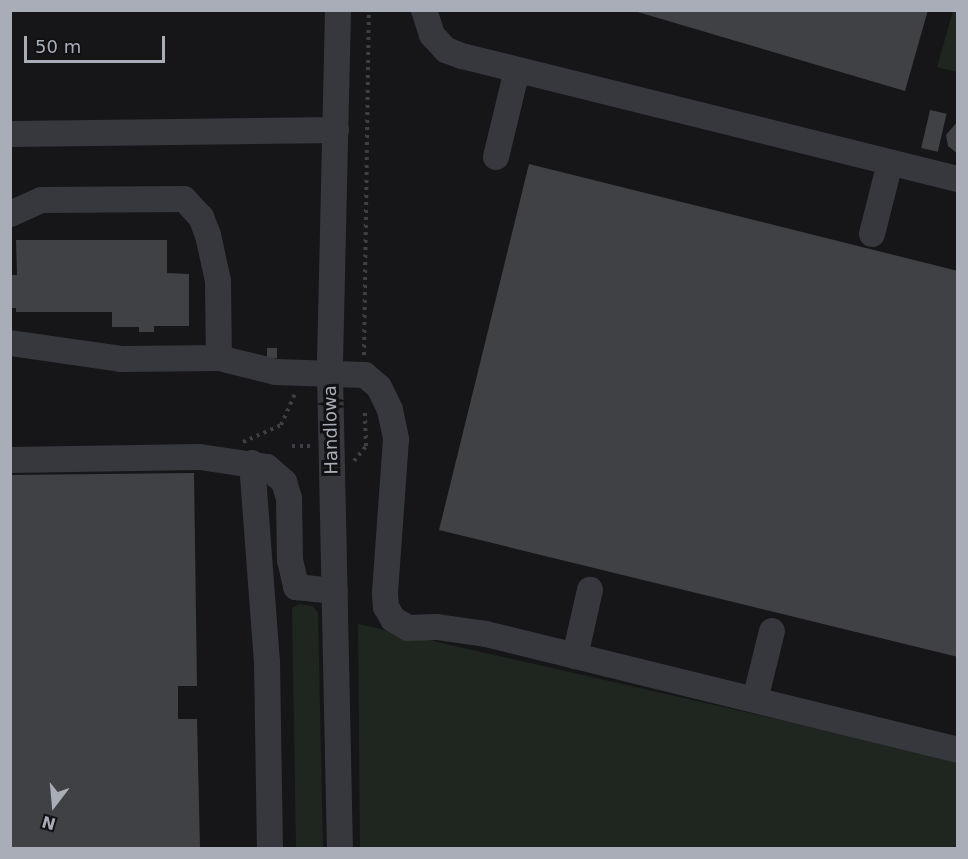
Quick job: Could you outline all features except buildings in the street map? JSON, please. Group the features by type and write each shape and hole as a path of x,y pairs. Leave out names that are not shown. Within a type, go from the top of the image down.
{"street":[{"name":"Handlowa","path":"338,10 330,374 340,849"},
{"path":"424,10 432,35 446,50 517,70 957,180"},
{"path":"496,157 517,70"},
{"path":"10,134 336,130"},
{"path":"872,234 890,163"},
{"path":"10,214 41,200 184,199 201,217 208,235 218,281 219,357"},
{"path":"10,342 121,359 219,357 276,372 365,375 379,387 390,410 396,439 385,594 386,607 393,619 408,628 437,627 486,634 957,750"},
{"path":"10,460 200,458 245,455 276,474 286,490 290,560 296,587 335,591"},
{"path":"245,455 267,661 270,849"},
{"path":"575,656 590,590"},
{"path":"755,700 772,631"}],"path":[{"path":"346,467 366,446 369,10"},
{"path":"245,455 246,440 281,425 299,388"},
{"path":"292,446 318,446"}],"shaded area":[{"path":"953,11 957,11 957,72 937,67"},
{"path":"299,604 313,606 318,613 323,848 296,848 292,608"},
{"path":"358,624 957,760 957,848 360,848"}]}
